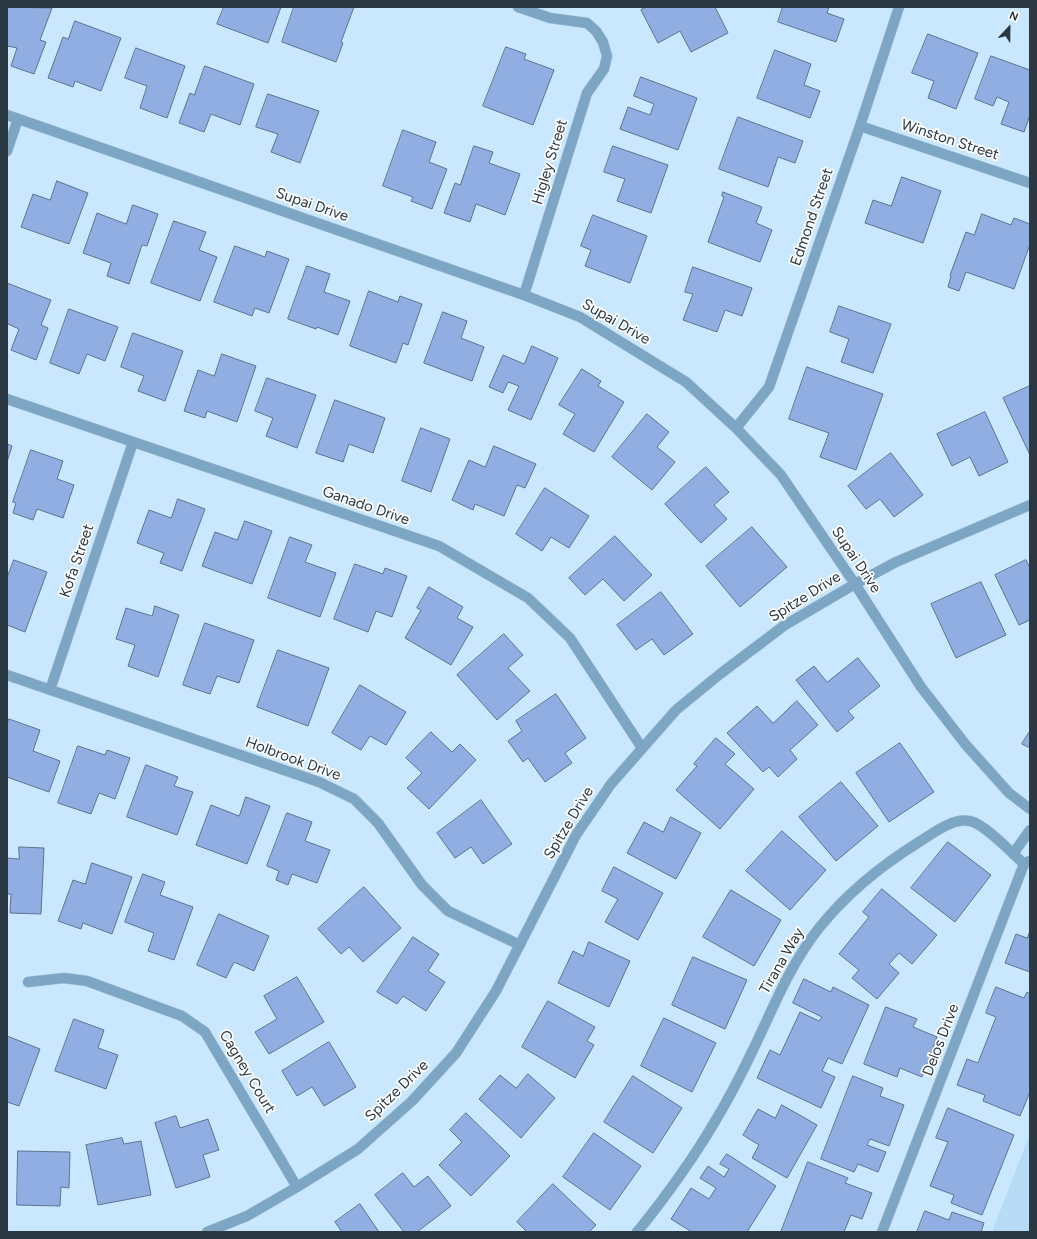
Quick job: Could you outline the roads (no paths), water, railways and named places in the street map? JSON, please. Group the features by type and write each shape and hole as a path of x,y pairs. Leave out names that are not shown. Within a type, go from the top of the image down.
{"street":[{"name":"Higley Street","path":"518,7 550,18 587,23 596,31 603,42 606,56 604,69 586,93 524,295"},
{"name":"Edmond Street","path":"736,428 769,387 860,126 899,7"},
{"name":"Supai Drive","path":"7,115 524,295 580,317 686,382 736,428 781,475 855,584 921,687 966,745 1008,793 1030,809"},
{"path":"7,151 18,119"},
{"name":"Winston Street","path":"860,126 1030,183"},
{"name":"Ganado Drive","path":"7,400 439,546 528,598 570,638 642,748"},
{"name":"Kofa Street","path":"50,690 133,442"},
{"name":"Spitze Drive","path":"207,1232 247,1216 358,1149 412,1101 456,1053 496,991 576,835 611,784 676,710 720,674 785,626 855,584 896,562 1030,505"},
{"name":"Holbrook Drive","path":"7,675 319,782 354,799 378,823 422,885 448,910 520,945"},
{"name":"Tirana Way","path":"637,1232 684,1170 728,1100 750,1058 784,983 801,954 818,928 847,896 876,871 909,848 935,831 958,820 971,821 983,827 1013,854 1027,862"},
{"path":"1013,854 1030,830"},
{"name":"Delos Drive","path":"882,1232 1027,862"},
{"name":"Cagney Court","path":"28,982 64,978 87,981 182,1016 205,1032 297,1187"}]}
